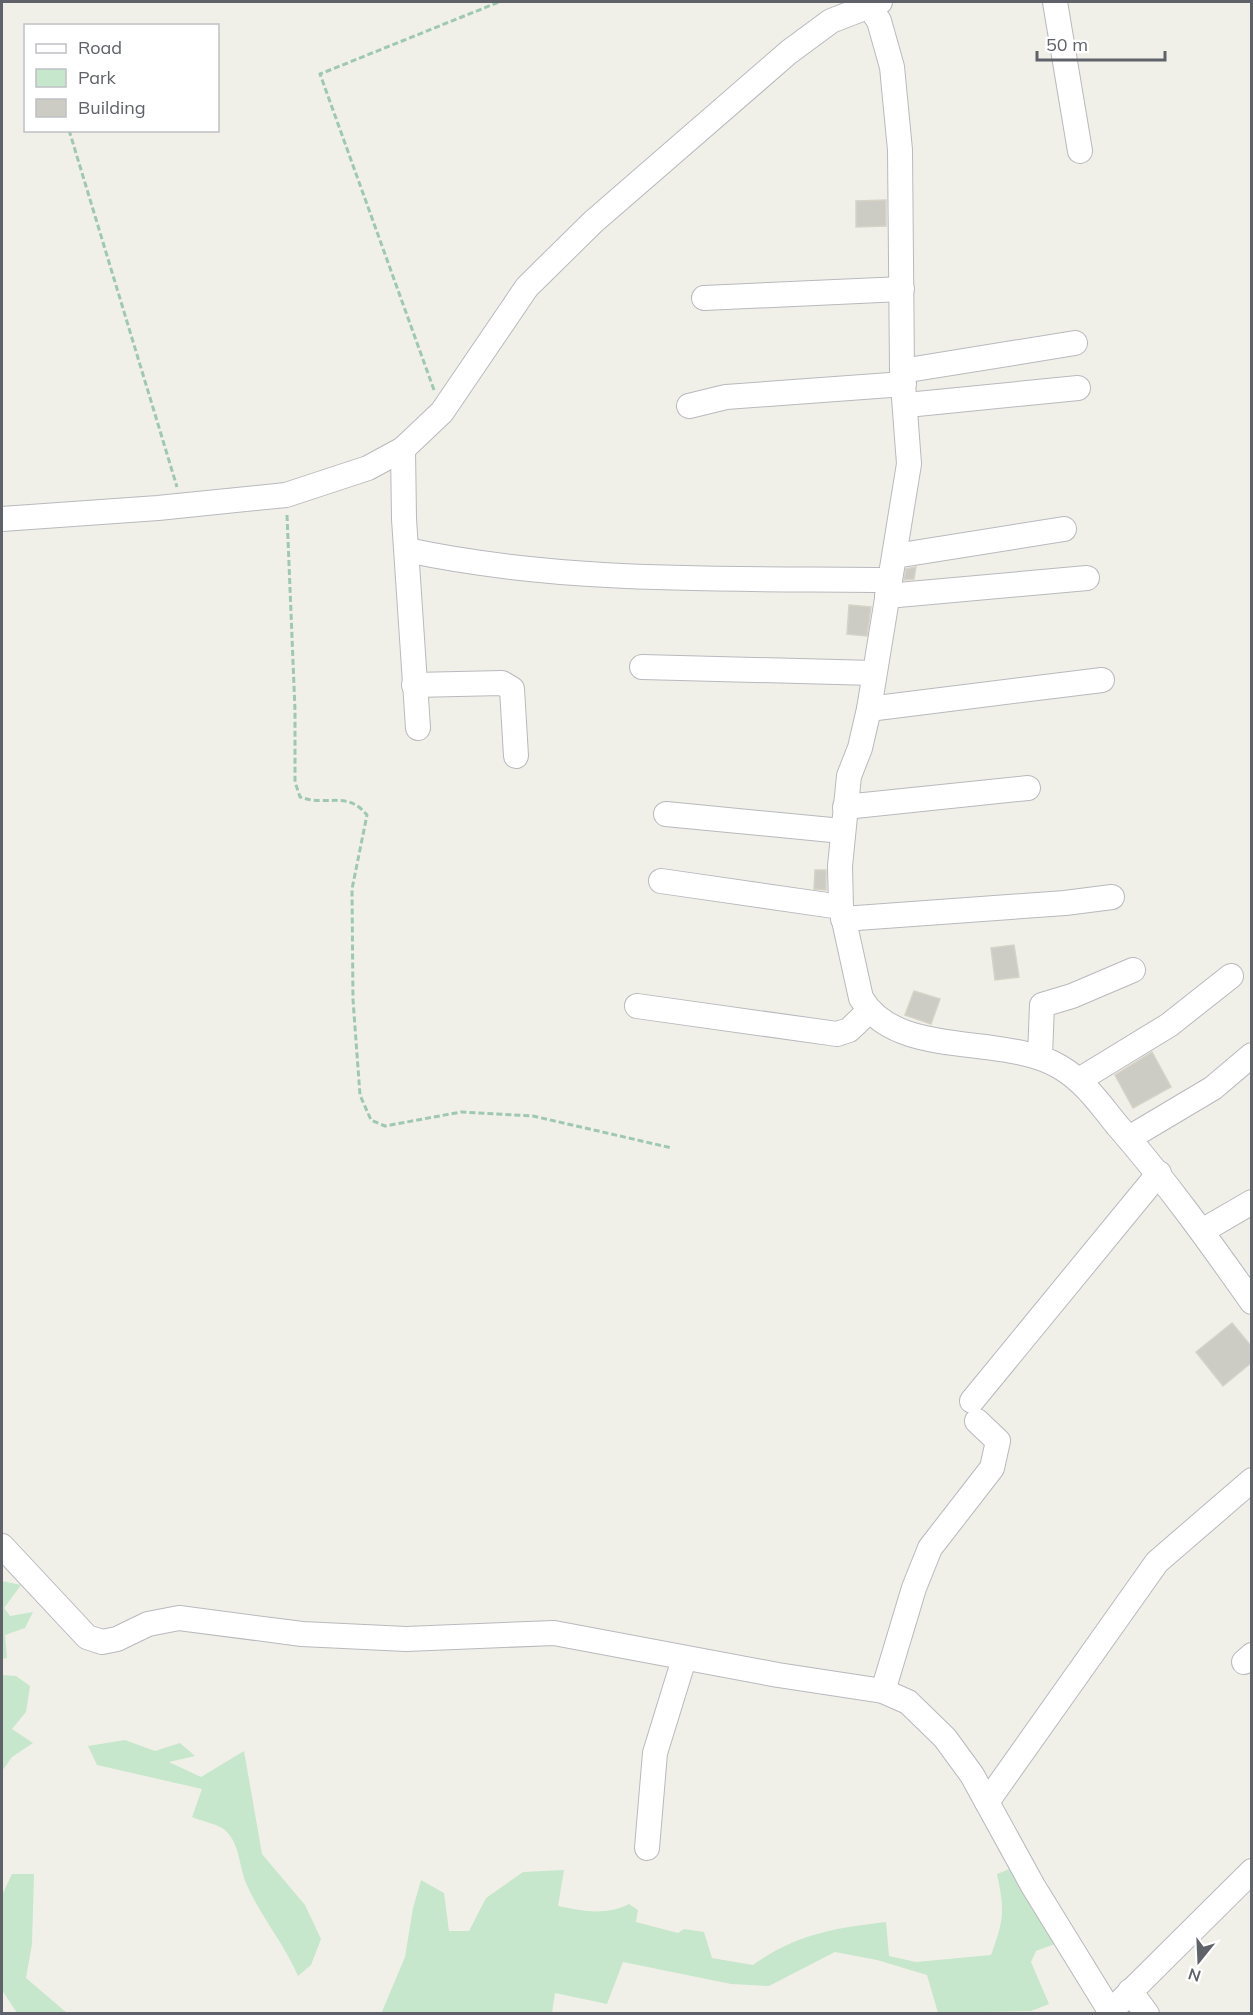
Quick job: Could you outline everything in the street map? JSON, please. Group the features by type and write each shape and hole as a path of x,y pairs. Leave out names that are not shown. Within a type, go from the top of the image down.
{"street":[{"path":"1055,2 1080,151"},
{"path":"2,519 183,506 286,495 368,468 403,449 442,412 527,287 593,222 789,51 831,21 872,3 892,67 900,150 904,387 909,464 869,709 860,748 849,776 843,819 842,913 861,998 869,1011 879,1020 906,1033 1040,1056 1078,1080 1159,1173 1251,1302"},
{"path":"704,298 902,289"},
{"path":"904,387 1075,343"},
{"path":"689,406 726,397 904,387 1078,388"},
{"path":"403,449 418,728"},
{"path":"895,556 1064,529"},
{"path":"407,550 454,560 617,576 888,588 1087,578"},
{"path":"642,667 874,673"},
{"path":"869,709 1102,680"},
{"path":"414,685 502,682 512,689 516,756"},
{"path":"666,814 843,819 1028,788"},
{"path":"661,881 842,913 1065,903 1112,897"},
{"path":"1040,1056 1042,1005 1072,996 1133,970"},
{"path":"1078,1080 1169,1025 1231,976"},
{"path":"637,1006 837,1034 849,1030 869,1011"},
{"path":"1129,1138 1213,1088 1251,1055"},
{"path":"883,1691 914,1588 930,1548 992,1468 998,1441 974,1411 1159,1173"},
{"path":"1202,1231 1251,1202"},
{"path":"987,1802 1156,1562 1251,1480"},
{"path":"2,1546 87,1637 102,1642 132,1634 148,1624 179,1618 302,1634 406,1639 554,1633 602,1640 684,1659 883,1691 908,1702 945,1738 972,1775 1033,1886 1109,2012 1251,1871"},
{"path":"647,1848 656,1754 684,1659"},
{"path":"1130,1991 1147,2013"}],"path":[{"path":"442,412 320,74 499,2"},
{"path":"70,132 183,506"},
{"path":"286,495 295,710 295,782 300,797 314,802 344,800 359,805 367,815 352,888 353,967 360,1095 371,1120 385,1126 461,1112 532,1116 672,1148"}],"green space":[{"path":"2,1581 21,1585 4,1608 10,1616 33,1612 25,1628 5,1635 7,1658 2,1659"},
{"path":"2,1675 16,1676 30,1686 26,1712 12,1729 33,1743 12,1757 2,1771"},
{"path":"125,1740 155,1751 180,1743 195,1756 169,1762 201,1777 244,1751 262,1854 305,1905 321,1939 311,1965 298,1976 246,1883 237,1849 231,1837 219,1826 192,1817 202,1789 97,1765 88,1746"},
{"path":"1012,1868 1055,1944 1036,1951 1031,1962 1049,2004 1031,2011 938,2013 927,1975 877,1960 835,1952 769,1986 731,1984 623,1962 607,2004 555,1993 552,2013 381,2014 405,1957 413,1908 421,1880 444,1893 449,1931 469,1931 486,1898 523,1872 564,1870 558,1906 586,1911 603,1911 629,1904 638,1910 636,1922 678,1933 684,1929 704,1932 712,1958 753,1965 785,1946 816,1934 886,1922 889,1956 916,1962 991,1955 1002,1915 997,1874"},
{"path":"12,1874 34,1874 32,1944 26,1978 67,2013 17,2013 2,1990 2,1895"}],"building":[{"path":"886,200 886,226 856,227 856,201"},
{"path":"916,567 914,579 904,580 906,569"},
{"path":"849,605 871,607 867,636 847,634"},
{"path":"815,870 826,870 826,890 814,889"},
{"path":"1014,945 1019,977 995,980 991,948"},
{"path":"914,991 940,999 931,1024 905,1015"},
{"path":"1152,1052 1171,1087 1133,1108 1115,1075"},
{"path":"1232,1323 1251,1346 1251,1363 1223,1386 1196,1352"}]}
